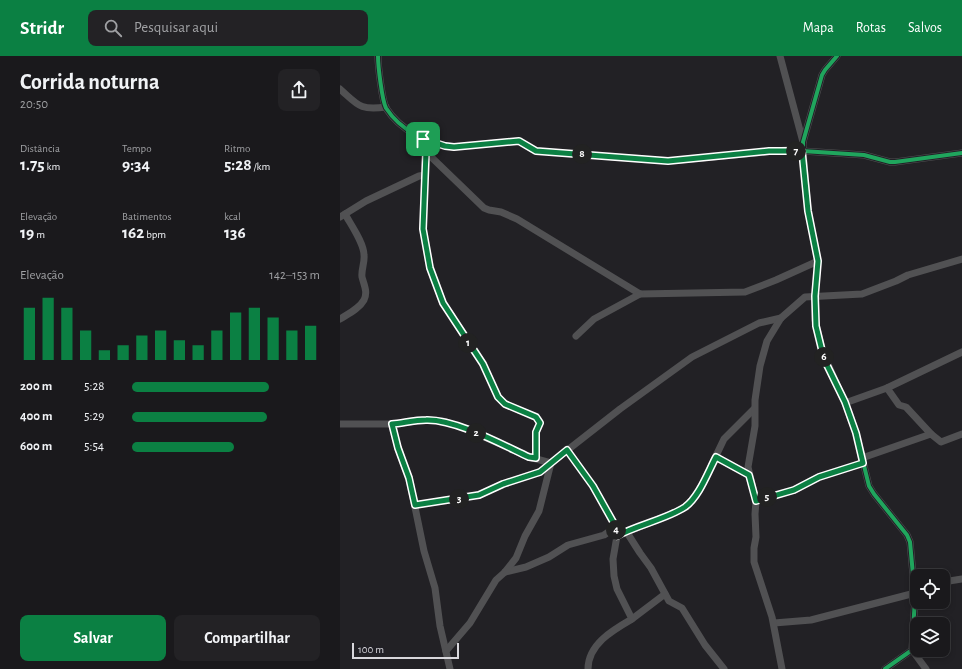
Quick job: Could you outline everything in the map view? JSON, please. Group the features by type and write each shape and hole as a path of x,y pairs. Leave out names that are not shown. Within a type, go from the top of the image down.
{"street":[{"path":"378,56 379,71 386,107 403,126 423,139 445,146 454,147 519,141 536,151 668,161 769,151 802,151 864,155 890,162 962,153"},
{"path":"780,56 803,142"},
{"path":"837,56 824,70 822,75 803,142 802,151 808,211 818,261 815,296 816,326 823,353 845,402 856,433 862,461 872,491 909,538 913,569"},
{"path":"340,89 359,106 365,109 386,107"},
{"path":"423,139 426,152 423,229 430,268 443,303 483,364 498,397 505,404 536,417 539,420 540,423 536,432 536,458"},
{"path":"426,152 484,208 510,215 640,294"},
{"path":"340,319 359,306 366,295 366,288 362,275 364,256 363,247 342,216 366,201 419,176 425,175"},
{"path":"782,669 774,623 754,562 756,501 749,475 749,462 754,426 754,409 759,373 763,353 772,332 781,318 805,297 862,294 908,275 962,259"},
{"path":"576,336 594,319 640,294 745,292 818,261"},
{"path":"415,505 479,495 503,484 540,472 620,409 692,357 759,323 781,318"},
{"path":"845,402 887,388 962,352"},
{"path":"887,388 899,405 906,406 931,434 941,442 962,434"},
{"path":"617,536 686,507 702,485 724,439 754,409"},
{"path":"340,424 392,424 426,420 443,421 464,428 529,457 551,463"},
{"path":"392,424 398,448 409,478 424,551 435,588 440,626 450,669"},
{"path":"756,501 794,490 819,477 931,434"},
{"path":"567,450 593,486 616,527 617,536 613,560 614,576 617,589 632,619"},
{"path":"716,457 749,475"},
{"path":"446,650 470,623 496,580 505,572 516,558 525,536 539,511 551,463"},
{"path":"505,572 526,567 549,557 568,545 604,535 616,527"},
{"path":"626,531 652,568 665,594 670,601 682,608 705,645 724,669"},
{"path":"950,581 962,579"},
{"path":"774,623 811,620 910,590"},
{"path":"588,669 592,653 608,634 632,619 665,594"},
{"path":"885,669 910,651"},
{"path":"917,657 926,669"}],"cycle path":[{"path":"378,56 379,75 386,108 399,123 416,135 425,140 444,146 454,147 519,141 536,151 668,161 787,150 864,155 890,162 962,153"},
{"path":"837,56 822,75 803,142 808,211 818,261 815,296 815,320 823,353 845,403 856,433 869,486 907,535 910,542 915,597 912,650 885,669"}],"route":[{"path":"423,139 445,146 454,147 519,141 536,151 668,161 769,151 802,151 808,211 818,261 815,296 816,326 824,359 845,402 856,433 863,463 814,479 798,489 756,501 749,475 716,457 702,485 686,507 617,536 616,527 593,486 567,450 540,472 503,484 479,495 415,505 409,478 398,448 392,424 426,420 443,421 464,428 529,457 536,458 536,432 540,423 536,417 505,404 498,397 483,364 443,303 430,268 423,229 426,152 423,139"}]}
